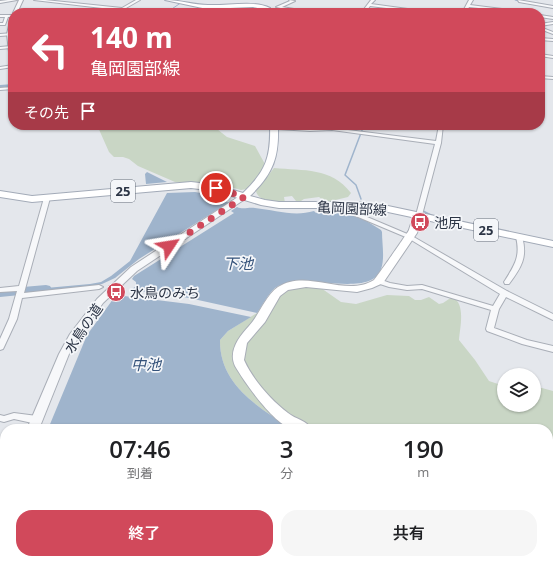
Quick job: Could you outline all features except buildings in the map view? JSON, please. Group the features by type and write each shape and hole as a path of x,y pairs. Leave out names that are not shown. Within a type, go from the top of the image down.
{"main road":[{"path":"168,0 208,6 253,5 261,8"},
{"path":"244,197 262,179 271,165 275,145 274,130"},
{"name":"亀岡園部線","path":"1,196 18,198 47,198 191,185 216,188 244,197 279,205 373,206 553,244"},
{"path":"296,424 283,417 246,373 238,360 239,349 243,340 262,318 276,295 284,288 302,285 362,288 374,285 379,281 402,246 410,237 419,215"}],"street":[{"path":"0,2 15,0"},
{"path":"36,0 113,8"},
{"path":"125,8 138,0"},
{"path":"283,8 278,7 292,0"},
{"path":"368,8 373,0"},
{"path":"466,0 471,0"},
{"path":"467,6 471,0"},
{"path":"514,0 517,6"},
{"path":"371,5 395,8"},
{"path":"467,6 553,7"},
{"path":"0,16 7,16 4,24 0,24"},
{"path":"340,130 438,143"},
{"path":"419,215 440,130"},
{"name":"水鳥の道","path":"35,424 64,354 74,336 100,301 134,269 236,204 244,197"},
{"path":"0,347 14,318 47,198"},
{"path":"334,205 410,237 504,293 553,317"},
{"path":"507,282 519,266 523,247 520,237"},
{"path":"379,281 389,285 407,288 422,287 495,309"},
{"path":"20,296 99,287"},
{"path":"0,290 22,288"},
{"path":"504,293 495,309 490,329 525,342 553,349"},
{"path":"0,418 4,419 14,416 35,424"}],"green space":[{"path":"99,130 218,130 227,137 255,146 266,166 253,185 247,189 241,190 220,184 175,182 138,166 129,159 114,157 109,152"},
{"path":"274,168 306,170 326,174 343,185 351,193 348,197 323,203 323,200 319,197 304,199 301,201 302,205 295,205 296,201 292,196 284,197 285,203 264,199 257,195 256,191"},
{"path":"303,281 321,288 341,302 356,304 387,295 409,296 415,300 421,300 429,297 439,304 452,297 459,304 461,310 459,340 489,381 497,384 497,412 541,412 542,388 553,391 553,424 286,424 255,404 244,394 226,370 221,356 220,340 228,331 257,313 274,289 284,284"}],"water":[{"path":"147,172 167,182 146,184 145,174"},
{"path":"195,192 224,197 224,201 230,203 139,259 115,278 102,284 90,287 46,291 46,288 101,282 111,276 130,261 167,193"},
{"name":"下池","path":"237,207 292,213 307,213 314,211 316,213 331,209 365,220 382,232 383,256 381,269 375,278 364,283 286,283 272,291 257,313 189,298 131,290 136,286 136,282 132,279 134,276 234,213 231,211"},
{"name":"中池","path":"116,295 189,304 251,317 228,331 220,340 221,356 226,370 244,394 255,404 286,424 50,424 87,335"}],"waterway":[{"path":"369,8 375,0"},
{"path":"173,8 182,2"},
{"path":"519,2 553,8"},
{"path":"0,87 8,86"},
{"path":"361,199 356,185 345,175 362,130"},
{"path":"423,211 433,216"},
{"path":"0,293 46,289"}],"place":[{"name":"池尻","path":"420,222"},
{"name":"水鳥のみち","path":"116,292"}],"route":[{"path":"169,246 236,204 244,197 216,188"}]}
